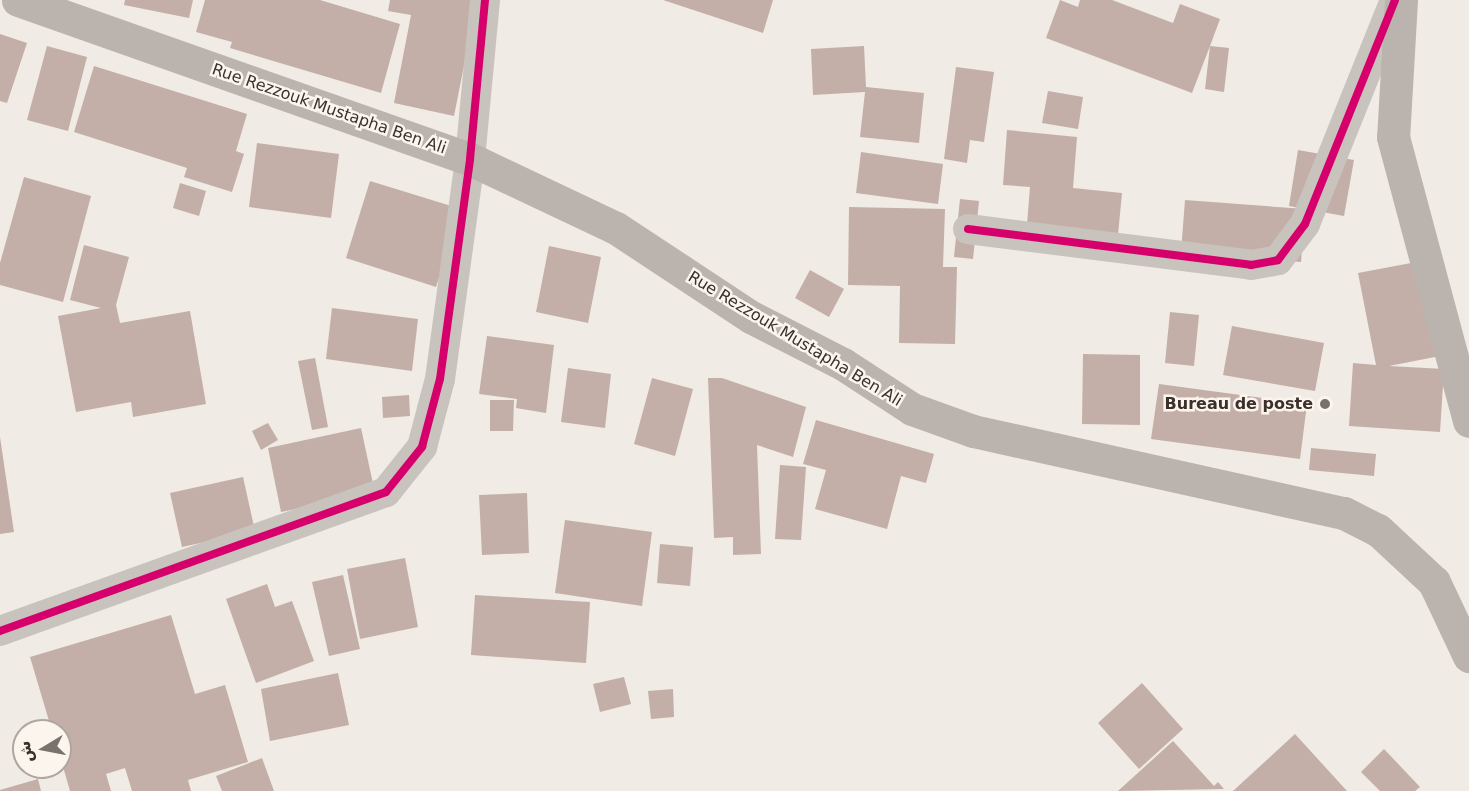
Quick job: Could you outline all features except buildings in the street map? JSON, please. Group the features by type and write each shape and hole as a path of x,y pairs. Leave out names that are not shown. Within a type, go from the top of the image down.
{"main road":[{"name":"Rue Rezzouk Mustapha Ben Ali","path":"18,0 470,159 616,228 751,317 843,364 912,409 973,431 1307,502 1378,530 1434,582 1469,656"},
{"path":"1401,0 1393,137 1469,421"}],"street":[{"path":"0,631 386,492 423,447 440,379 470,159 484,0"},
{"path":"968,229 1251,265 1278,260 1305,224 1395,0"}],"cycle path":[{"path":"0,631 386,492 422,447 440,379 470,159 485,0"},
{"path":"968,229 1251,265 1278,260 1305,224 1395,0"}],"place":[{"name":"Bureau de poste","path":"1325,404"}]}
